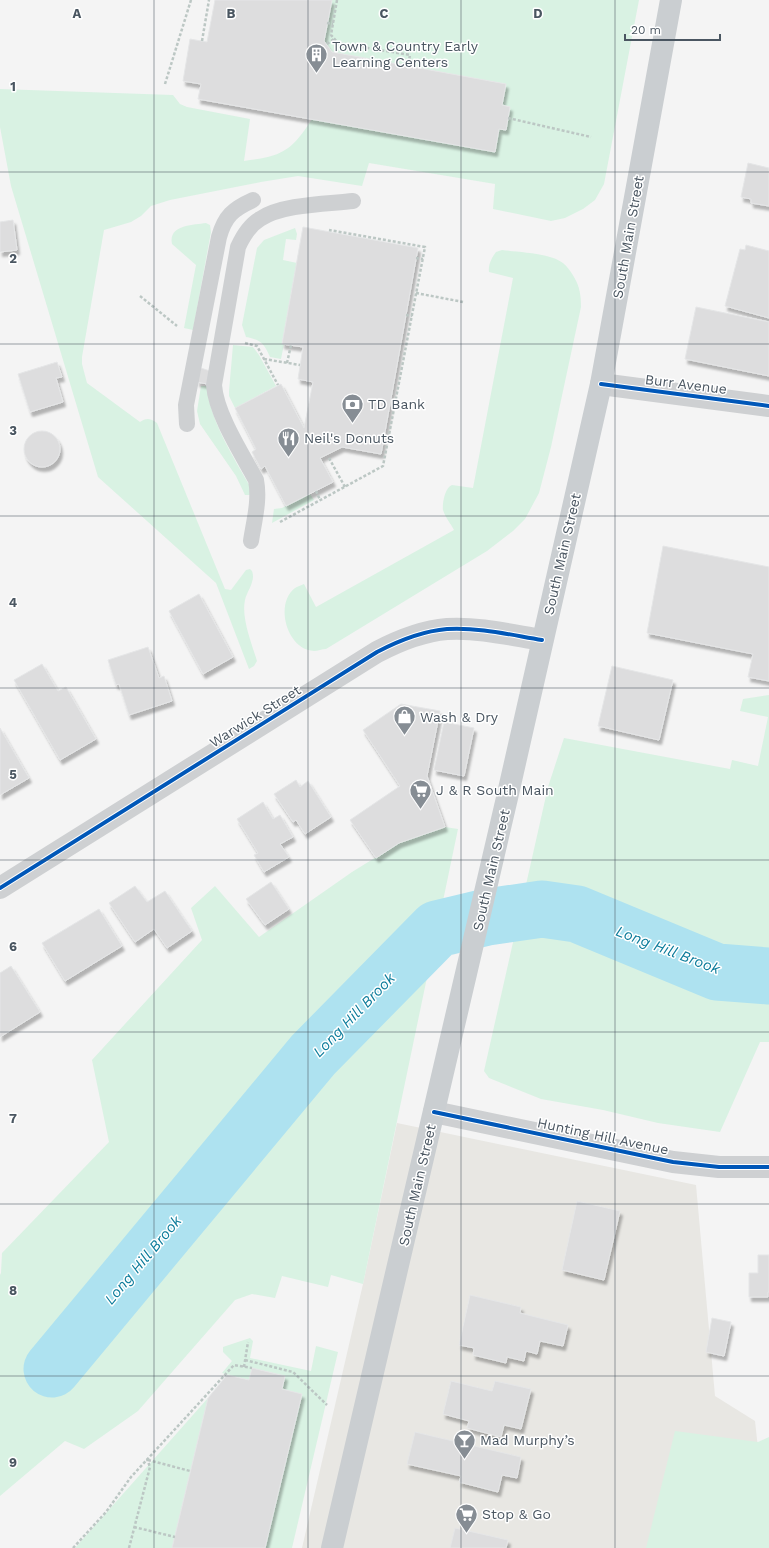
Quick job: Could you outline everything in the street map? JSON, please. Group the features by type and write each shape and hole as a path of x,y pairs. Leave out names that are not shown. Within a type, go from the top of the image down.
{"main road":[{"name":"South Main Street","path":"332,1548 507,798 601,384 671,0"}],"street":[{"name":"Burr Avenue","path":"601,384 769,406"},
{"name":"Warwick Street","path":"0,888 377,652 394,643 413,636 447,629 485,631 542,640"},
{"name":"Hunting Hill Avenue","path":"434,1112 673,1162 719,1167 769,1167"}],"lane":[{"path":"188,424 186,405 219,237 222,227 231,213 237,207 253,200"},
{"path":"251,541 257,503 258,490 256,480 229,429 217,401 214,385 238,247 246,231 259,219 266,215 292,208 354,201"}],"path":[{"path":"165,84 191,0"},
{"path":"202,41 209,0"},
{"path":"337,0 331,35 338,43 410,55 408,66"},
{"path":"327,23 333,24"},
{"path":"327,44 334,39"},
{"path":"508,118 591,137"},
{"path":"279,522 383,466 425,247 327,229"},
{"path":"416,258 423,259"},
{"path":"416,293 463,302"},
{"path":"140,296 177,326"},
{"path":"406,315 412,316"},
{"path":"241,342 257,346 278,385"},
{"path":"288,363 291,345"},
{"path":"263,358 300,365"},
{"path":"329,458 345,487"},
{"path":"316,491 320,500"},
{"path":"244,1367 248,1342"},
{"path":"245,1360 293,1372 327,1405"},
{"path":"73,1548 106,1512 131,1477 234,1365 252,1368"},
{"path":"147,1459 190,1471"},
{"path":"129,1548 150,1467 147,1459"},
{"path":"134,1527 175,1537"}],"shaded area":[{"path":"397,1123 696,1185 715,1396 755,1421 769,1548 302,1548 363,1284"}],"green space":[{"path":"332,0 639,0 604,184 595,200 583,209 565,218 551,221 493,209 495,184 369,163 362,186 298,176 261,182 170,200 151,206 141,216 131,222 104,230 82,357 82,364 87,383 140,422 148,419 157,423 225,589 231,590 246,570 250,569 252,571 253,578 245,600 244,615 257,661 254,666 249,669 216,583 98,477 11,186 0,127 0,89 173,95 180,104 187,107 250,119 244,161 268,157 284,150 298,139 312,119 495,152 499,129 506,130 510,107 502,105 506,84 332,52 324,41"},
{"path":"206,223 210,225 211,232 193,330 184,328 196,265 172,244 172,238 174,233 183,227"},
{"path":"295,228 297,234 296,240 286,239 283,260 297,263 282,343 284,344 281,359 270,357 266,348 259,341 246,337 242,325 257,248 264,240"},
{"path":"502,250 534,254 557,260 563,263 572,273 579,288 581,307 551,447 539,493 525,519 513,531 487,551 326,649 314,651 305,649 297,643 286,625 285,604 289,595 295,588 304,584 316,607 454,530 445,515 443,504 446,492 450,486 473,488 513,278 489,272 493,256 496,252"},
{"path":"233,345 253,347 276,386 235,408 229,396"},
{"path":"201,386 207,386 212,412 224,439 251,488 250,495 245,495 236,476 200,424 197,411"},
{"path":"310,494 314,500 272,523 274,509 282,508"},
{"path":"769,695 769,1042 760,1042 720,1132 658,1123 603,1110 541,1099 489,1078 484,1071 548,787 564,738 730,769 732,760 758,766 768,717 740,711 743,699"},
{"path":"445,827 458,829 363,1284 331,1275 328,1287 282,1276 275,1298 252,1294 235,1300 138,1411 84,1449 65,1441 0,1496 0,1275 2,1253 109,1142 92,1060 202,940 191,908 215,886 259,937 352,872 399,843"},
{"path":"250,1338 253,1341 250,1358 311,1371 316,1346 338,1352 292,1548 265,1548 302,1394 282,1389 285,1376 252,1368 249,1380 222,1373 232,1361 223,1352 223,1347"},
{"path":"208,1398 172,1548 75,1548"},
{"path":"675,1431 758,1442 769,1437 769,1548 646,1548"}],"building":[{"name":"Town & Country Early Learning Centers","path":"215,0 332,0 324,41 332,52 506,84 502,105 510,107 506,130 499,129 495,152 198,99 201,84 183,81 190,39 207,42"},
{"path":"748,163 769,168 769,206 751,203 751,199 741,197"},
{"path":"13,220 17,250 0,252 0,222"},
{"path":"303,227 418,248 381,454 342,447 320,458 333,482 286,506 265,466 261,469 252,452 256,449 235,408 281,384 304,428 313,382 298,379 303,347 282,344"},
{"path":"746,245 769,251 769,318 725,306 740,249 745,250"},
{"path":"696,307 769,322 769,376 685,359"},
{"path":"57,362 62,377 56,378 63,402 30,412 18,374"},
{"path":"201,368 210,371 207,384 197,382"},
{"path":"42,431 52,434 57,439 60,449 57,459 52,464 42,467 32,464 27,459 24,449 27,439 32,434"},
{"path":"663,546 769,567 769,681 748,677 753,654 647,633"},
{"path":"199,594 233,657 203,674 169,611"},
{"path":"148,647 159,678 164,676 172,701 129,715 119,684 116,685 108,660"},
{"path":"42,664 58,691 66,687 96,739 60,760 14,680"},
{"path":"612,666 673,680 659,740 598,726"},
{"path":"401,704 440,711 427,776 445,827 399,843 376,858 350,820 400,786 363,730"},
{"path":"444,722 474,728 464,776 434,770"},
{"path":"0,728 29,778 0,795"},
{"path":"296,780 300,787 308,781 331,817 305,834 296,820 293,822 274,794"},
{"path":"263,802 273,819 280,815 293,837 280,844 289,857 264,872 254,855 258,853 237,819"},
{"path":"271,882 289,909 265,925 246,899"},
{"path":"135,886 147,902 165,891 192,931 167,948 154,929 135,942 109,903"},
{"path":"99,909 122,946 65,981 42,943"},
{"path":"11,966 40,1012 0,1037 0,973"},
{"path":"577,1201 620,1211 604,1280 562,1270"},
{"path":"758,1255 769,1255 768,1297 749,1297 749,1273 758,1273"},
{"path":"470,1295 521,1307 520,1313 568,1325 563,1346 540,1341 537,1354 526,1351 524,1361 507,1357 506,1363 473,1355 474,1348 459,1345"},
{"path":"712,1318 731,1322 724,1356 706,1352"},
{"path":"252,1368 285,1376 282,1389 302,1394 265,1548 172,1548 208,1398 227,1375 249,1380"},
{"path":"451,1381 492,1391 495,1381 531,1389 521,1429 504,1425 501,1437 467,1428 469,1421 443,1414"},
{"name":"Mad Murphy’s","path":"415,1432 521,1457 517,1478 502,1475 498,1492 459,1482 461,1476 407,1464"},
{"name":"Stop & Go","path":"455,1528 508,1540 506,1548 450,1548"}],"waterway":[{"name":"Long Hill Brook","path":"52,1369 313,1055 437,929 487,917 542,909 577,914 717,972 769,976"}],"cycle path":[{"path":"601,384 769,406"},
{"path":"0,888 377,652 393,644 419,634 447,629 483,630 542,640"},
{"path":"434,1112 673,1162 719,1167 769,1167"}],"place":[{"name":"Town & Country Early Learning Centers","path":"316,74"},
{"name":"TD Bank","path":"352,424"},
{"name":"Neil's Donuts","path":"289,458"},
{"name":"Wash & Dry","path":"405,736"},
{"name":"J & R South Main","path":"421,810"},
{"name":"Mad Murphy’s","path":"464,1460"},
{"name":"Stop & Go","path":"467,1534"}]}
